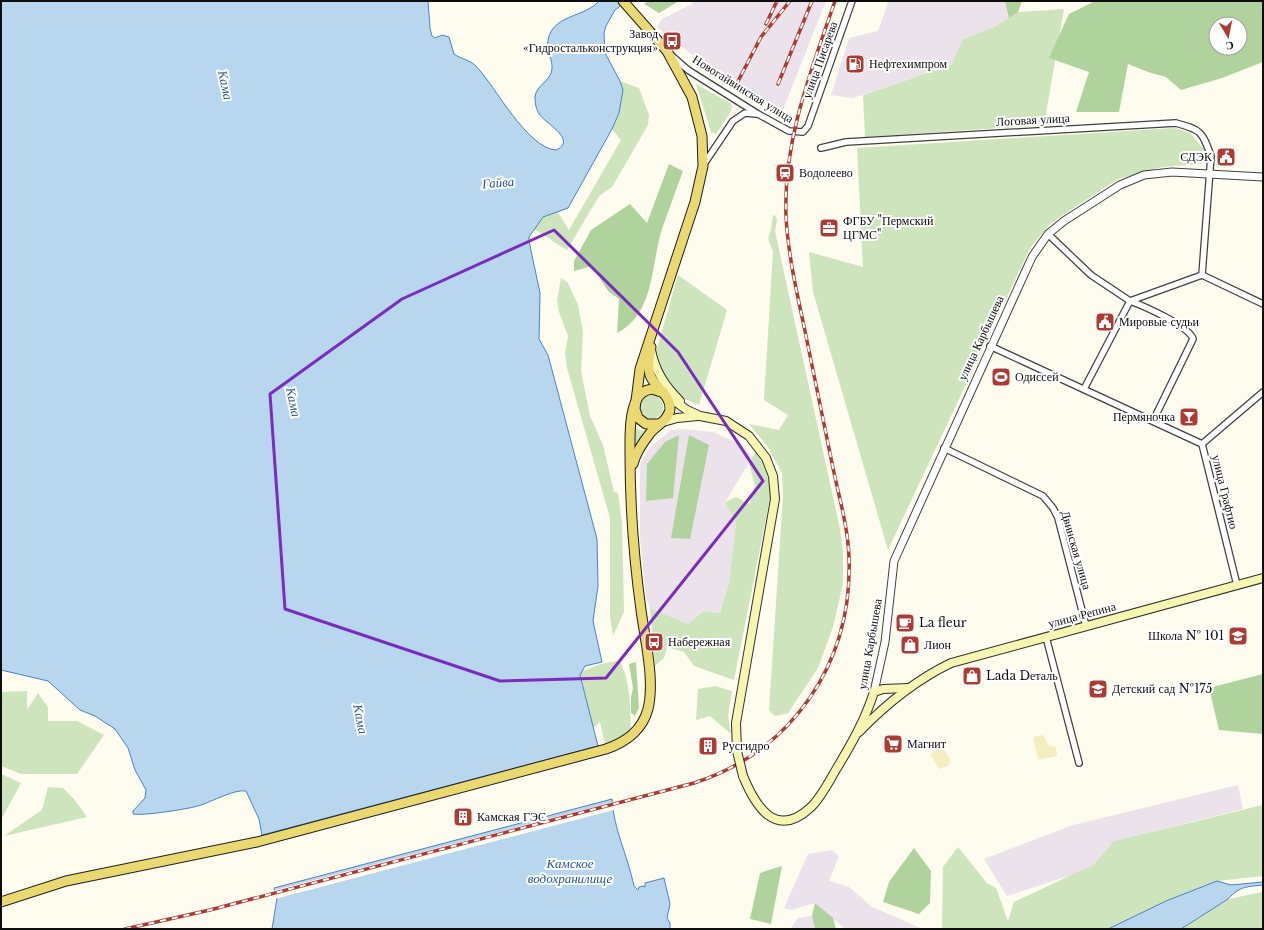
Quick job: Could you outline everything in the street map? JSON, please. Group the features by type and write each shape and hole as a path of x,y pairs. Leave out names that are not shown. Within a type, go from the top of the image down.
{"main road":[{"path":"1,902 66,881 258,842 618,745 628,740 641,726 648,709 649,700 648,663 641,609 630,473 630,430 640,369 695,202 703,166 702,136 696,107 688,88 667,52 623,1"},
{"path":"630,473 638,450 659,424 665,420 670,410 668,399 654,383 649,372 652,334"},
{"path":"652,334 651,350 654,364 664,383 682,403 700,416"},
{"path":"659,424 649,424 640,420 636,415 635,406 638,397 646,391 655,390 664,393"},
{"name":"улица Карбышева","path":"664,393 681,407 700,416 726,421 744,432 758,446 773,476 775,500 736,724 737,751 743,776 753,800 763,812 776,819 795,818 811,808 859,732 874,692"},
{"name":"улица Карбышева","path":"659,424 677,418 700,416"},
{"name":"улица Репина","path":"859,732 884,708 912,687 950,663 1263,578"},
{"path":"874,692 890,688 901,690 912,687"},
{"path":"871,703 884,708"}],"street":[{"name":"улица Писарева","path":"808,126 852,1"},
{"name":"Новогайвинская улица","path":"667,52 688,70 758,114 794,133 803,132 808,126"},
{"path":"703,166 733,121 745,113 758,114"},
{"name":"Логовая улица","path":"821,148 846,142 1176,123 1196,128 1205,140 1211,156 1211,174 1202,275"},
{"name":"улица Карбышева","path":"874,692 878,677 894,561 990,346 1032,257 1048,234 1120,184 1138,178 1172,172 1263,177"},
{"path":"1048,234 1091,275 1130,301 1144,306 1189,332 1193,339 1153,421"},
{"path":"1084,389 1130,301 1202,275 1263,304"},
{"name":"улица Графтио","path":"990,346 1202,444 1237,585"},
{"path":"1202,444 1263,392"},
{"name":"Двинская улица","path":"944,448 1043,496 1053,508 1058,518 1086,626"},
{"path":"1046,637 1079,763"},
{"path":"878,677 890,688"}],"highlighted area":[{"path":"554,230 678,352 763,481 606,678 500,681 285,609 270,394 402,299"}],"shaded area":[{"path":"693,1 826,1 781,115 705,65 657,27 662,19 692,4"},
{"path":"883,1 1022,1 1018,12 992,28 963,39 951,65 853,98 831,95 849,38 878,31 888,3"},
{"path":"686,429 713,432 737,443 753,456 725,502 736,523 729,583 720,613 704,611 688,624 650,608 646,598 640,538 640,464 650,447 671,430"},
{"path":"1238,785 1243,809 1114,841 1093,865 1078,873 1007,896 984,859 1073,825"},
{"path":"832,850 839,856 829,881 849,887 872,907 923,929 845,929 815,903 791,910 784,908 808,854"},
{"path":"812,916 815,929 790,929 798,918"}],"green space":[{"path":"647,1 679,1 659,13 644,4"},
{"path":"1005,1 1022,1 1018,12 1009,18"},
{"path":"1095,1 1263,1 1263,62 1222,78 1181,90 1166,77 1128,64 1119,112 1076,112 1089,72 1049,58 1069,14"},
{"path":"1064,9 1044,125 865,137 863,95 951,65 963,39 992,28 1018,12"},
{"path":"620,81 639,88 649,115 648,125 612,187 599,196 567,250 534,229 543,217 557,211 569,230 621,140 612,129 622,100"},
{"path":"696,84 730,103 732,106 730,113 716,134 711,132"},
{"path":"1175,128 1190,133 1204,149 1202,164 1162,167 1118,179 1051,223 1030,248 888,550 813,292 809,252 863,267 857,148"},
{"path":"669,164 683,171 658,242 650,287 639,314 617,333 619,299 608,291 592,266 574,271 574,261 591,230 630,204 647,223"},
{"path":"775,215 777,220 775,231 840,529 843,553 843,584 833,627 818,668 788,713 775,716 769,710 783,496 782,473 768,447 749,424 779,430 788,415 764,400 773,251 768,239 773,216"},
{"path":"678,275 727,310 699,405 681,397 669,386 660,371 656,352"},
{"path":"561,278 568,283 578,305 583,332 581,371 590,416 603,445 614,492 618,493 622,523 624,612 613,636 610,616 610,518 567,368 565,353 568,336 559,312 557,300"},
{"path":"651,395 660,398 663,407 660,416 651,419 642,416 639,407 642,398"},
{"path":"637,429 646,432 634,450 634,430"},
{"path":"679,435 673,498 646,501 647,464 665,442"},
{"path":"689,435 709,445 690,539 671,538"},
{"path":"756,451 767,474 771,493 734,680 694,666 684,652 667,647 664,658 655,666 650,608 688,624 704,611 720,613 729,583 736,523 725,502 736,497 749,504 755,486 749,464"},
{"path":"616,661 620,662 624,670 628,687 631,731 616,741 605,744 600,722 593,728 580,672 598,665"},
{"path":"636,662 639,708 635,716 631,713 631,697 633,688 629,664"},
{"path":"1263,674 1263,734 1219,730 1209,688"},
{"path":"715,686 732,691 728,715 731,734 710,716 696,720 698,689"},
{"path":"27,691 27,710 38,693 48,707 48,721 77,721 104,735 77,774 21,774 1,766 1,692"},
{"path":"1,774 21,783 1,820"},
{"path":"48,787 63,788 74,799 87,817 4,836 42,810"},
{"path":"1263,805 1263,876 1217,881 1166,901 1108,929 942,929 943,867 958,847 987,883 996,888 1008,921 1014,902 1093,865 1114,841"},
{"path":"914,848 931,871 930,903 919,914 883,902 889,882"},
{"path":"782,866 771,924 750,919 760,873"},
{"path":"1263,892 1263,929 1181,929 1228,899"},
{"path":"815,903 833,918 836,929 815,929 812,916"}],"sand":[{"path":"1043,735 1049,746 1056,747 1057,756 1038,760 1033,737"},
{"path":"943,747 951,761 948,766 939,769 930,754"}],"water":[{"path":"1,1 428,1 432,36 435,38 442,35 449,37 454,54 476,66 523,128 545,147 556,150 562,146 562,137 540,115 535,99 538,89 549,77 552,69 548,44 551,32 556,25 562,21 585,11 599,1 627,1 615,10 606,26 604,33 605,53 620,81 623,90 619,113 612,129 568,208 543,217 529,237 540,293 539,339 548,355 597,539 598,586 593,621 602,662 585,666 580,675 598,746 262,835 259,819 246,791 230,793 201,805 187,808 156,813 133,814 133,811 145,798 146,790 135,770 128,748 115,729 95,716 80,710 48,681 1,670"},
{"name":"Камское водохранилище","path":"612,799 615,820 634,886 638,890 639,887 645,887 645,883 664,878 670,904 667,918 670,923 670,929 272,929 277,898 274,888"},
{"path":"1217,881 1231,885 1263,882 1263,885 1240,889 1228,899 1181,929 1108,929 1166,901"}],"pier":[{"path":"613,802 614,810 275,899 272,891"}],"railway":[{"path":"766,24 777,1"},
{"path":"736,85 761,37 790,1"},
{"path":"778,84 812,1"},
{"path":"125,929 210,910 694,783 729,768 761,749 788,725 810,697 828,666 840,632 848,596 849,557 845,523 791,260 787,231 786,188 789,161 800,107 835,1"}],"place":[{"name":"Завод «Гидростальконструкция»","path":"672,41"},
{"name":"Нефтехимпром","path":"855,64"},
{"name":"СДЭК","path":"1226,157"},
{"name":"Водолеево","path":"785,173"},
{"name":"ФГБУ \"Пермский ЦГМС\"","path":"829,228"},
{"name":"Мировые судьи","path":"1105,322"},
{"name":"Одиссей","path":"1001,377"},
{"name":"Пермяночка","path":"1189,417"},
{"name":"La fleur","path":"905,623"},
{"name":"Школа № 101","path":"1238,636"},
{"name":"Набережная","path":"654,642"},
{"name":"Лион","path":"910,645"},
{"name":"Lada Dеталь","path":"972,676"},
{"name":"Детский сад №175","path":"1098,689"},
{"name":"Магнит","path":"893,744"},
{"name":"Русгидро","path":"708,746"},
{"name":"Камская ГЭС","path":"463,817"}],"water label":[{"name":"Кама","path":"226,85"},
{"name":"Гайва","path":"498,182"},
{"name":"Кама","path":"294,402"},
{"name":"Кама","path":"361,719"}]}
